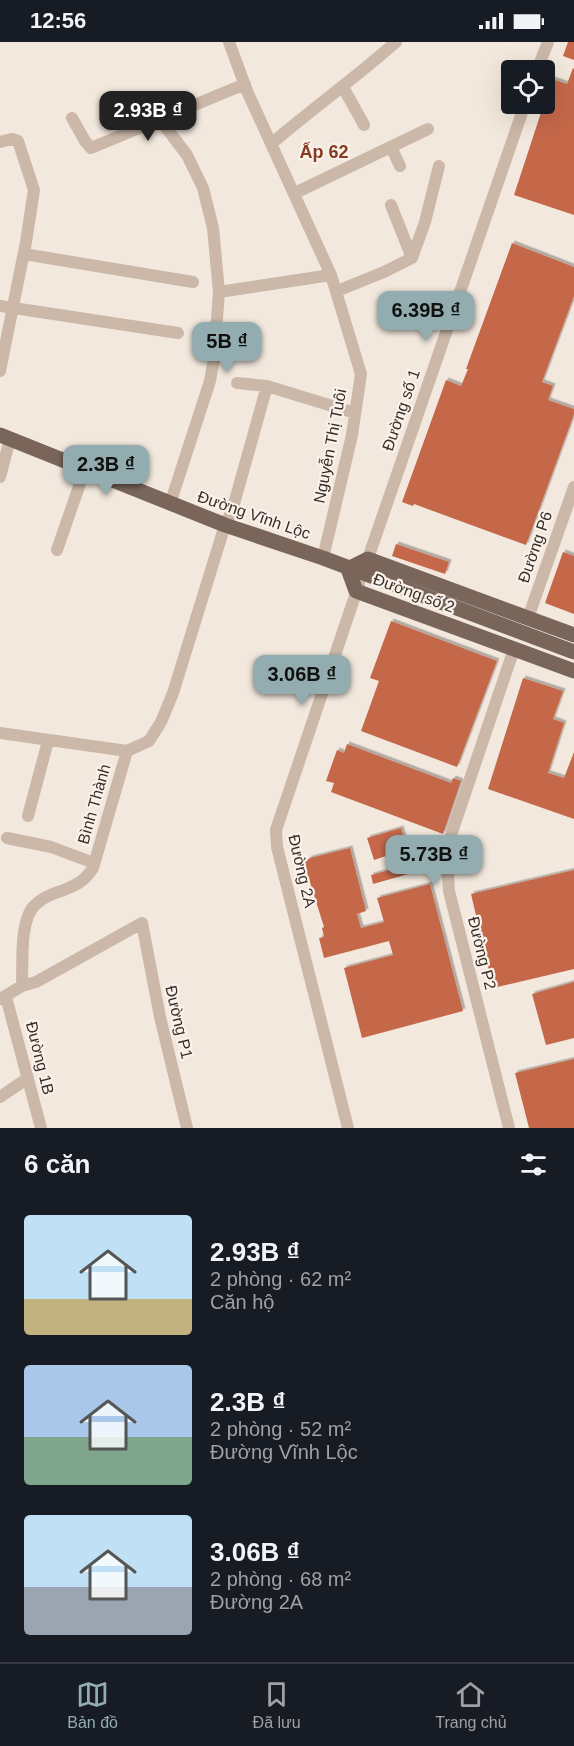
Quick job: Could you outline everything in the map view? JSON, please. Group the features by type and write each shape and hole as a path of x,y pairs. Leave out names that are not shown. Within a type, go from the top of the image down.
{"main road":[{"name":"Đường Vĩnh Lộc","path":"5,437 225,525 323,558 360,567"},
{"name":"Đường số 2","path":"360,567 356,591 574,671"},
{"name":"Đường số 2","path":"360,567 528,618 574,635"},
{"name":"Đường số 2","path":"360,567 380,581 574,652"}],"street":[{"name":"Nguyễn Thị Tuôi","path":"229,42 271,144 331,275 362,374 352,435 323,558"},
{"path":"271,144 396,42"},
{"path":"541,60 548,42"},
{"path":"72,118 91,148 245,84"},
{"path":"343,87 364,125"},
{"name":"Đường số 1","path":"360,567 521,114"},
{"path":"161,120 187,155 203,188 213,228 219,292 210,381 170,504"},
{"path":"295,193 428,129"},
{"path":"0,142 12,139 18,141 34,190 24,254 6,308 0,371"},
{"path":"391,147 400,166"},
{"path":"337,291 412,258 425,222 439,166"},
{"path":"391,205 412,258"},
{"path":"24,254 192,282"},
{"path":"219,292 331,275"},
{"path":"6,308 177,333"},
{"path":"237,382 267,386 355,413"},
{"name":"Bình Thành","path":"22,986 24,932 28,914 39,901 77,885 86,878 94,862 127,752 149,741 161,722 173,693 225,525 232,510 267,386"},
{"path":"0,477 5,437"},
{"path":"57,550 85,469"},
{"name":"Đường P6","path":"528,618 574,487"},
{"name":"Đường 2A","path":"348,1128 277,846 276,830 356,591"},
{"name":"Đường P2","path":"509,1128 449,891 447,855 449,842 514,649"},
{"path":"0,733 127,752"},
{"path":"28,816 48,741"},
{"path":"7,838 51,847 94,862"},
{"name":"Đường P1","path":"22,986 36,982 142,923 160,1017 187,1128"},
{"path":"3,998 22,986"},
{"name":"Đường 1B","path":"3,998 28,1078 40,1128"},
{"path":"0,1097 28,1078"}],"building":[{"path":"568,42 574,42 574,60 563,56"},
{"path":"573,68 574,215 514,195 541,114 555,114 555,80 567,84"},
{"path":"512,243 574,267 574,296 542,382 553,386 548,400 574,409 574,414 526,545 414,504 413,506 402,502 446,380 461,386"},
{"path":"396,544 449,562 445,574 392,556"},
{"path":"563,552 574,556 574,614 545,603"},
{"path":"391,621 497,661 457,767 361,731 379,681 370,678"},
{"path":"523,678 563,691 553,719 564,723 548,773 564,778 574,752 574,819 488,789"},
{"path":"347,744 451,783 453,778 461,781 443,834 331,792 334,783 326,781 337,750 344,753"},
{"path":"401,828 407,849 374,860 367,838"},
{"path":"350,848 366,911 357,914 361,928 384,922 377,898 430,884 463,1011 362,1038 344,968 393,955 389,941 324,958 319,938 324,937 322,928 324,927 304,863 310,858"},
{"path":"424,861 426,869 373,884 371,875"},
{"path":"574,870 574,969 493,988 471,894"},
{"path":"574,982 574,1038 546,1045 532,994"},
{"path":"574,1059 574,1128 529,1128 515,1073"}],"district":[{"name":"Ấp 62","path":"324,152"}]}
